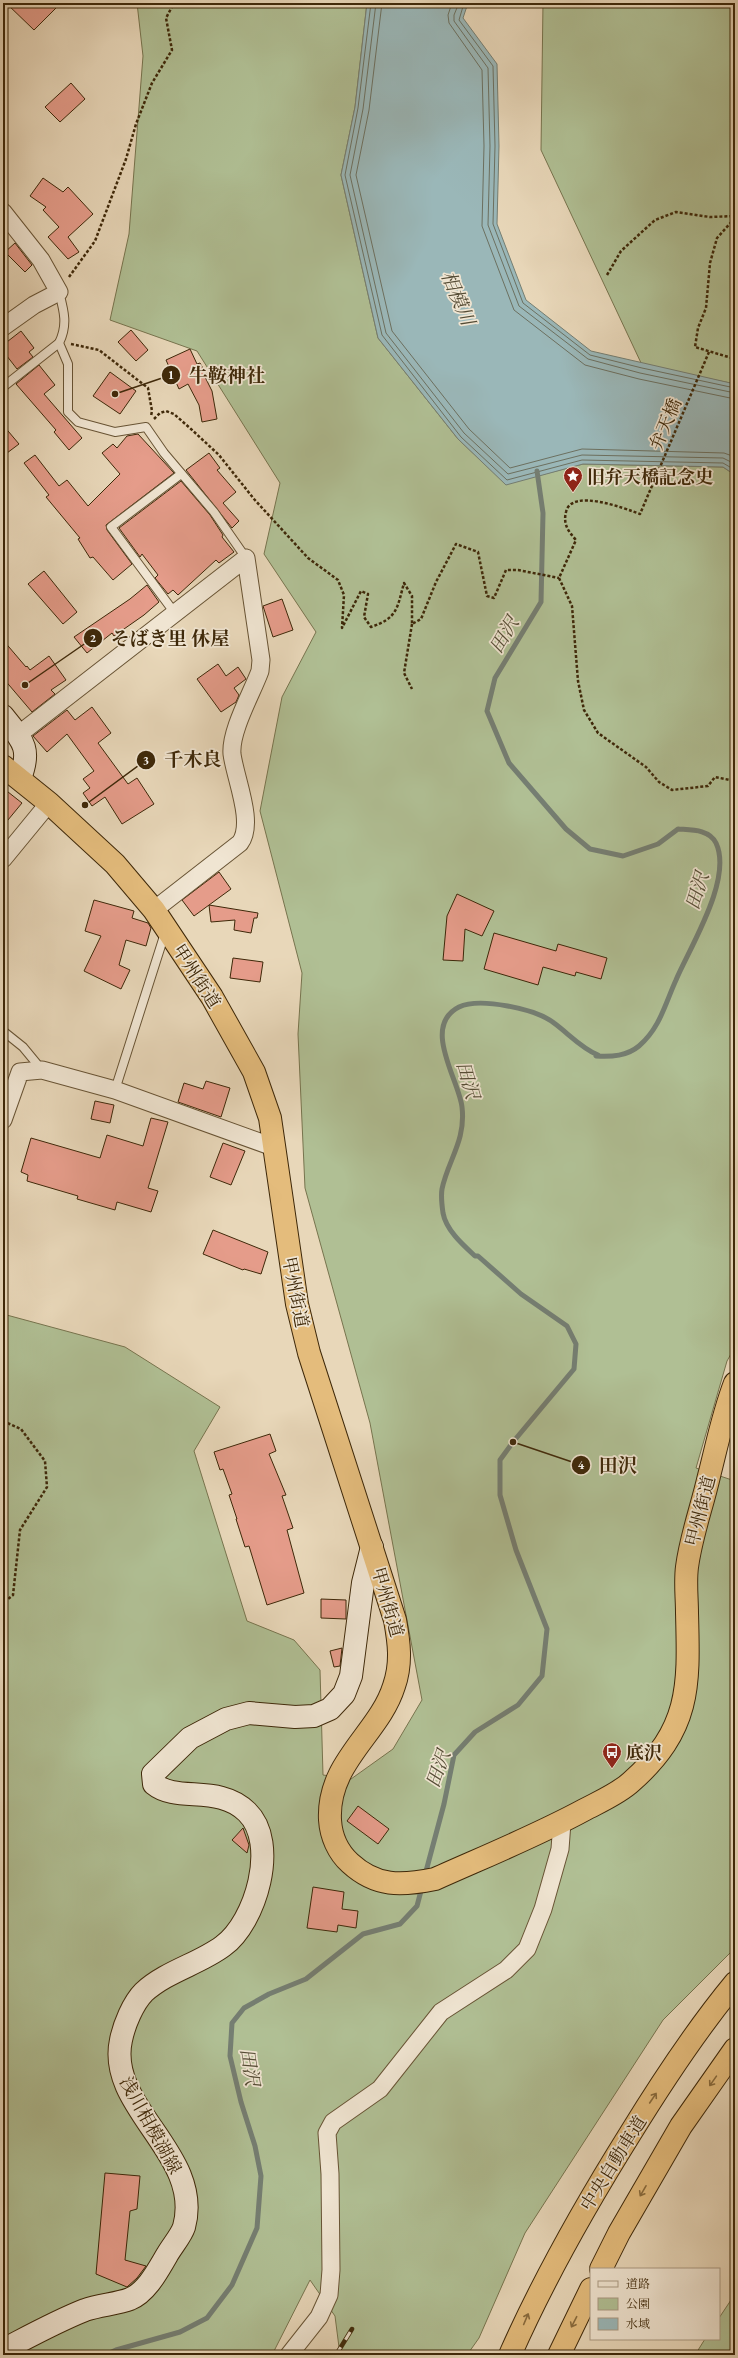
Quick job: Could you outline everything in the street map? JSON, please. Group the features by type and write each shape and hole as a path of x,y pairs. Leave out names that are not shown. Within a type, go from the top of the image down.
{"highway":[{"name":"甲州街道","path":"11,772 50,803 116,864 154,910 212,997 254,1072 270,1118 276,1148 286,1238 297,1304 309,1353 395,1620 400,1645 399,1666 394,1686 386,1704 353,1751 336,1782 330,1811 332,1837 339,1850 357,1870 367,1877 384,1883 403,1883 435,1879 555,1825 630,1783 654,1759 673,1733 680,1716 686,1694 688,1670 687,1570 690,1544 724,1410 735,1383"},
{"name":"中央自動車道","path":"510,2355 532,2305 585,2207 649,2104 715,2006 735,1983"},
{"path":"602,2268 619,2233 681,2126 735,2049"},
{"path":"559,2355 590,2291"}],"main road":[{"path":"3,716 18,735 25,749 26,762 11,772"},
{"name":"浅川相模湖線","path":"3,2350 46,2327 85,2310 130,2299 145,2287 184,2228 185,2188 166,2149 134,2100 124,2079 119,2063 121,2041 128,2019 142,1993 157,1982 224,1946 242,1926 255,1896 262,1869 262,1849 258,1828 247,1812 229,1799 162,1790 154,1784 154,1774 190,1738 226,1719 249,1712 295,1717 314,1716 330,1709 344,1694 351,1676 363,1583 372,1548"}],"street":[{"path":"3,212 41,260 59,292 34,305 3,327"},
{"path":"18,735 174,612 246,558 261,660 258,676 232,744 244,814 245,836 240,843 154,910"},
{"path":"3,859 50,803"},
{"path":"3,1120 20,1072 42,1070 115,1090 276,1148"},
{"path":"289,2355 319,2317 329,2295 331,2270 330,2174 327,2133 333,2122 380,2089 441,2012 506,1970 527,1949 543,1909 560,1849 555,1825"}],"lane":[{"path":"3,387 59,343 65,332 65,316 59,292"},
{"path":"59,343 68,364 67,408 71,415 78,422 114,432 146,427 182,474 214,512 246,558"},
{"path":"174,612 111,527 182,474"},
{"path":"115,1090 167,928"},
{"path":"3,1031 23,1047 42,1070"}],"path":[{"path":"59,292 95,241 126,159 136,124 152,83 172,50 166,18 174,3"},
{"path":"608,275 621,251 655,220 676,212 710,217 735,217"},
{"path":"735,217 717,238 710,263 706,308 698,328 695,347 735,359"},
{"path":"59,343 77,344 99,350 148,388 152,411 146,427"},
{"name":"弁天橋","path":"559,578 576,540 568,531 564,520 567,507 572,502 584,500 640,514 645,507 708,358 709,352"},
{"path":"146,427 160,413 166,411 174,414 219,455 254,499 308,558 338,580 344,595 342,628 361,590 368,594 364,616 371,627 385,622 396,611 404,583 412,596 412,624 404,674 412,689"},
{"path":"412,624 421,619 436,582 456,544 478,552 487,596 494,598 506,570 518,570 559,578 572,606 578,681 584,710 598,733 646,767 660,782 672,790 708,786 716,777 735,781"},
{"path":"3,1421 21,1429 45,1461 47,1488 20,1530 13,1595 3,1603"}],"green space":[{"path":"137,3 367,3 355,107 341,175 378,338 458,439 506,484 583,464 723,467 735,475 735,1347 727,1361 696,1468 735,1481 735,1948 663,2020 525,2233 479,2338 467,2355 340,2355 335,2316 310,2280 272,2355 3,2355 3,1314 125,1347 220,1407 194,1451 247,1621 294,1640 320,1670 323,1775 351,1779 393,1749 422,1700 370,1423 305,1188 298,1034 302,973 260,811 282,697 316,632 264,554 280,483 197,351 110,320 129,234 143,56"},
{"path":"543,3 735,3 735,384 642,365 541,150"},
{"path":"735,2294 735,2355 695,2355 704,2340 720,2340 720,2316"}],"water":[{"name":"相模川","path":"367,3 468,3 463,18 497,64 499,146 497,224 526,300 591,351 735,384 735,475 723,467 583,464 506,485 458,439 378,338 341,175 355,107"}],"building":[{"path":"6,3 61,3 34,30"},
{"path":"71,83 85,99 60,122 45,107"},
{"path":"43,178 63,192 68,187 93,214 68,237 79,252 68,259 48,237 59,227 43,210 46,207 30,196"},
{"path":"15,243 32,265 25,272 5,252"},
{"path":"131,330 148,350 136,361 118,342"},
{"path":"21,331 34,348 29,352 33,357 17,369 3,351 3,345"},
{"path":"190,349 197,364 200,363 206,374 204,375 212,391 217,419 202,422 199,405 188,384 179,389 166,360"},
{"path":"39,365 55,385 44,394 82,438 69,450 54,432 56,430 16,384"},
{"path":"110,372 136,391 120,414 93,396"},
{"path":"3,425 19,444 3,456"},
{"path":"138,434 174,473 106,525 107,530 132,564 113,580 93,557 90,558 78,539 80,538 46,497 49,495 24,463 35,455 59,486 67,480 88,506 120,474 102,453 113,444 117,448 127,436"},
{"path":"209,453 220,468 217,470 236,492 223,503 239,521 232,528 186,470"},
{"path":"181,481 210,515 223,535 222,537 234,552 219,563 216,560 178,595 173,590 168,594 155,578 158,575 142,554 140,557 119,528"},
{"path":"44,571 77,612 63,624 28,584"},
{"path":"147,585 159,602 144,615 114,636 112,633 87,653 74,637 130,599"},
{"path":"282,599 293,630 273,637 263,606"},
{"path":"3,640 30,670 49,656 66,680 51,690 55,694 32,712 3,678"},
{"path":"218,664 226,676 238,667 246,679 234,688 239,695 236,702 221,712 197,679"},
{"path":"92,707 111,733 98,743 128,784 137,778 154,804 122,824 105,797 92,806 83,793 90,788 83,779 94,771 67,734 47,752 33,736 67,710 75,720"},
{"path":"3,788 22,803 3,826"},
{"path":"219,872 231,889 194,916 182,900"},
{"path":"457,894 494,911 482,936 465,929 463,961 443,960 447,916"},
{"path":"94,900 134,911 132,918 148,923 151,928 146,946 126,940 119,965 130,970 121,989 84,971 101,936 85,931"},
{"path":"209,905 258,913 257,918 254,918 251,933 234,930 235,920 211,922"},
{"path":"494,933 556,951 558,944 607,958 601,979 576,972 575,976 543,967 538,985 484,969"},
{"path":"233,958 263,962 260,982 230,978"},
{"path":"206,1081 230,1088 221,1117 178,1102 184,1083 203,1089"},
{"path":"95,1101 114,1105 110,1123 91,1119"},
{"path":"151,1118 168,1122 148,1188 158,1191 151,1212 117,1202 115,1210 77,1199 78,1196 27,1181 28,1175 21,1172 31,1138 100,1158 107,1135 143,1146"},
{"path":"223,1143 245,1151 231,1185 210,1177"},
{"path":"213,1230 268,1252 261,1274 243,1270 203,1254"},
{"path":"270,1434 276,1451 269,1454 286,1495 282,1496 293,1528 287,1530 304,1593 267,1605 249,1546 245,1547 236,1519 229,1495 232,1494 223,1469 220,1470 214,1452"},
{"path":"321,1599 346,1600 346,1619 321,1618"},
{"path":"342,1648 340,1666 334,1667 330,1651"},
{"path":"358,1806 389,1829 378,1844 347,1821"},
{"path":"243,1828 249,1845 247,1853 232,1840"},
{"path":"313,1887 344,1892 342,1909 358,1911 356,1928 338,1925 337,1932 307,1928"},
{"path":"105,2173 140,2176 137,2209 130,2211 125,2260 146,2266 137,2278 127,2287 96,2274"}],"waterway":[{"name":"田沢","path":"425,1875 444,1804 454,1755 475,1732 518,1705 542,1676 547,1629 516,1550 500,1495 500,1460 513,1442 574,1369 576,1344 567,1326 521,1294 478,1256 475,1256 451,1231 445,1219 442,1204 442,1189 456,1150 463,1119 459,1096 445,1054 442,1040 443,1027 448,1016 459,1007 468,1004 494,1004 522,1009 546,1018 581,1045 598,1055 596,1056 619,1055 629,1052 639,1046 657,1024 708,913 719,875 720,858 716,843 709,835 699,831 678,829 658,844 623,856 590,849 566,829 509,763 487,711 495,678 541,602 543,513 537,471"},
{"name":"田沢","path":"105,2355 116,2350 180,2332 207,2318 232,2285 257,2228 261,2176 255,2146 241,2102 230,2056 232,2023 244,2008 269,1994 306,1979 363,1934 400,1924 417,1906 422,1887"}],"railway":[{"path":"336,2355 352,2329"}],"place":[{"name":"牛鞍神社","path":"115,394"},
{"name":"旧弁天橋記念史","path":"573,493"},
{"name":"そばき里 休屋","path":"25,685"},
{"name":"千木良","path":"85,805"},
{"name":"田沢","path":"513,1442"},
{"name":"底沢","path":"612,1769"}]}
